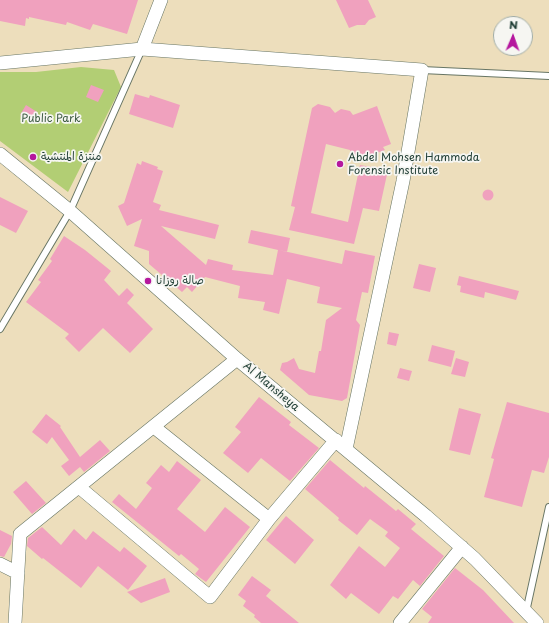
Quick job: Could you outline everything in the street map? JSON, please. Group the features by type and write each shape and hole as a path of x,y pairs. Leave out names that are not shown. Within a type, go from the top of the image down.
{"street":[{"path":"142,49 161,0"},
{"path":"0,63 142,49 422,70 403,181 346,449"},
{"name":"Al Mansheya","path":"0,154 70,211 237,359 336,440 462,547 537,623"},
{"path":"15,623 20,534 237,359"},
{"path":"154,427 269,519"},
{"path":"79,487 210,597 269,519 336,440"},
{"path":"400,623 462,547"},
{"path":"0,564 18,573"}],"lane":[{"path":"0,329 70,211 142,49"},
{"path":"422,70 549,76"},
{"path":"526,612 549,507"}],"green space":[{"name":"Public Park","path":"81,67 114,70 121,87 68,192 0,141 0,72 36,72"}],"building":[{"path":"0,0 138,0 127,34 93,24 90,30 67,22 66,25 29,17 29,19 26,18 25,26 0,21"},
{"path":"336,0 368,0 376,17 369,20 365,25 357,25 349,28"},
{"path":"91,85 104,90 98,102 86,97"},
{"path":"135,94 149,98 150,95 180,105 173,128 129,114"},
{"path":"318,104 330,107 335,113 341,109 350,111 353,115 377,106 391,144 383,147 385,150 361,159 362,154 353,157 350,150 326,144 311,213 348,222 360,165 388,170 379,211 363,208 354,244 289,230 295,207 291,206 312,108"},
{"path":"26,105 37,112 32,121 20,115"},
{"path":"142,161 158,167 157,169 163,171 153,202 161,205 159,210 219,225 215,239 161,226 206,265 208,259 233,265 232,270 273,275 278,250 248,243 251,230 290,238 287,252 342,264 345,250 375,256 368,293 362,292 356,320 360,325 347,398 342,401 309,395 280,370 282,363 294,358 299,369 315,373 319,351 321,351 326,320 342,308 317,303 320,287 287,279 279,314 263,310 265,302 238,298 240,286 205,277 192,292 187,287 182,292 149,264 149,251 134,246 142,219 127,226 118,206 124,203 137,163 141,165"},
{"path":"488,189 492,191 494,195 492,199 488,201 484,199 482,195 484,191"},
{"path":"0,197 28,211 16,233 0,225"},
{"path":"64,236 85,250 111,271 104,280 119,296 127,288 134,295 127,303 153,329 130,353 103,328 79,352 65,338 69,334 26,302 41,282 38,280 52,261 50,259"},
{"path":"419,264 436,268 430,292 413,288"},
{"path":"459,276 519,291 516,300 485,292 484,298 460,292 461,286 457,285"},
{"path":"389,332 399,334 396,346 387,344"},
{"path":"432,345 455,351 451,367 428,361"},
{"path":"456,358 469,362 465,377 451,374"},
{"path":"400,368 412,371 409,381 397,378"},
{"path":"259,397 291,422 289,425 319,448 290,481 261,458 248,473 223,453 241,432 235,427"},
{"path":"507,402 549,413 549,457 544,473 532,470 522,507 484,497 494,459 491,458"},
{"path":"459,408 481,414 470,455 449,450"},
{"path":"46,414 61,426 60,427 80,457 100,440 110,451 84,472 80,467 69,476 61,466 69,460 52,437 47,444 32,432"},
{"path":"330,460 364,488 365,486 396,511 398,509 416,524 411,529 444,556 420,586 413,580 398,599 393,596 379,614 351,593 346,599 330,585 359,546 385,567 400,548 385,536 388,532 370,519 357,535 338,520 339,518 305,489"},
{"path":"177,461 201,480 177,509 205,532 225,507 250,527 206,582 195,574 199,569 181,554 179,556 112,502 119,494 136,509 152,488 146,483 161,465 169,472"},
{"path":"26,481 46,503 32,514 13,492"},
{"path":"286,516 314,540 295,564 266,540"},
{"path":"42,527 61,545 74,529 86,540 93,531 120,552 124,547 147,566 128,590 98,566 81,588 27,546 28,538"},
{"path":"0,530 12,536 11,544 4,557 0,556"},
{"path":"455,568 483,590 514,623 428,623 432,617 422,609"},
{"path":"252,576 271,590 266,596 299,623 261,623 254,617 255,615 243,606 246,601 238,595"},
{"path":"165,578 170,592 141,603 127,592"}],"place":[{"name":"منتزة المنتشية","path":"33,157"},
{"name":"Abdel Mohsen Hammoda Forensic Institute","path":"340,164"},
{"name":"صالة روزانا","path":"148,281"}]}
